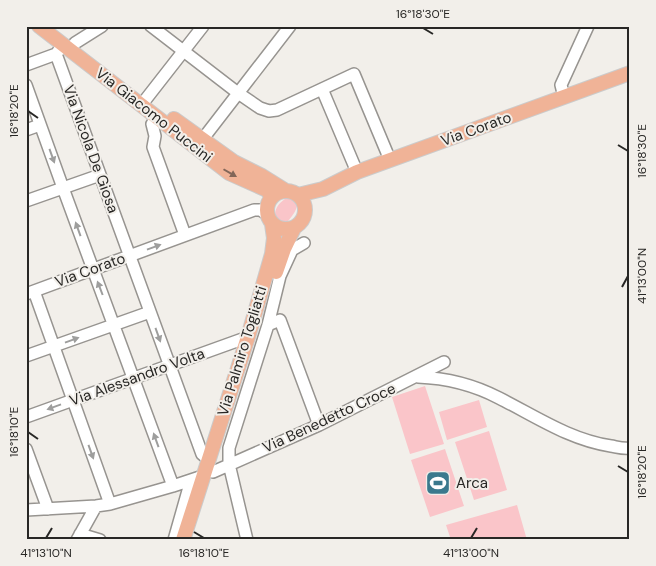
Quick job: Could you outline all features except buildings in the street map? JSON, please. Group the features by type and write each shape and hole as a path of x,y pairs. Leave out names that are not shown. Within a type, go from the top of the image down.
{"main road":[{"name":"Via Giacomo Puccini","path":"39,26 229,173 267,190 272,197"},
{"name":"Via Giacomo Puccini","path":"53,26 65,47 146,99 234,162 292,193"},
{"name":"Via Corato","path":"272,197 276,194 324,189 357,172 630,73"},
{"name":"Via Corato","path":"269,219 283,230 294,228 300,224 305,213 324,189"},
{"path":"292,193 303,200 305,213"},
{"path":"269,219 268,204 272,197"},
{"name":"Via Palmiro Togliatti","path":"183,540 248,337 272,254 274,238 269,219"},
{"name":"Via Palmiro Togliatti","path":"192,540 204,472 250,359 277,267 294,228"}],"street":[{"path":"26,65 65,47 102,26"},
{"path":"151,26 238,93 260,108 269,111 277,110 354,74 390,160"},
{"path":"146,99 203,26"},
{"path":"202,140 290,26"},
{"path":"564,97 561,84 588,26"},
{"name":"Via Nicola De Giosa","path":"65,47 100,174 202,454 204,472"},
{"path":"26,85 173,486"},
{"path":"322,89 357,172"},
{"path":"157,118 152,124 155,136 152,147 185,235"},
{"path":"26,130 40,125"},
{"path":"26,201 100,174"},
{"name":"Via Corato","path":"30,292 254,210 260,210 269,219"},
{"path":"247,540 229,464 229,448 268,325 280,276 292,250 304,243"},
{"path":"30,292 54,346 110,504"},
{"path":"26,356 150,312"},
{"path":"268,325 280,320 319,425"},
{"name":"Via Alessandro Volta","path":"26,417 248,337"},
{"name":"Via Benedetto Croce","path":"26,510 110,504 173,486 319,425 444,362"},
{"path":"416,376 439,378 469,386 498,397 544,423 578,438 602,445 630,448"},
{"path":"26,449 48,508"},
{"path":"174,540 204,472"},
{"path":"96,506 79,537 100,540"}],"shaded area":[{"path":"287,198 296,201 297,207 287,222 280,223 275,216 276,209"},
{"path":"425,386 444,444 410,454 392,397"},
{"path":"479,400 487,427 447,440 439,412"},
{"path":"489,431 507,490 474,500 455,442"},
{"name":"Arca","path":"445,449 464,506 430,517 411,460"},
{"path":"517,505 527,540 451,540 446,525"}],"place":[{"name":"Arca","path":"438,483"}]}
